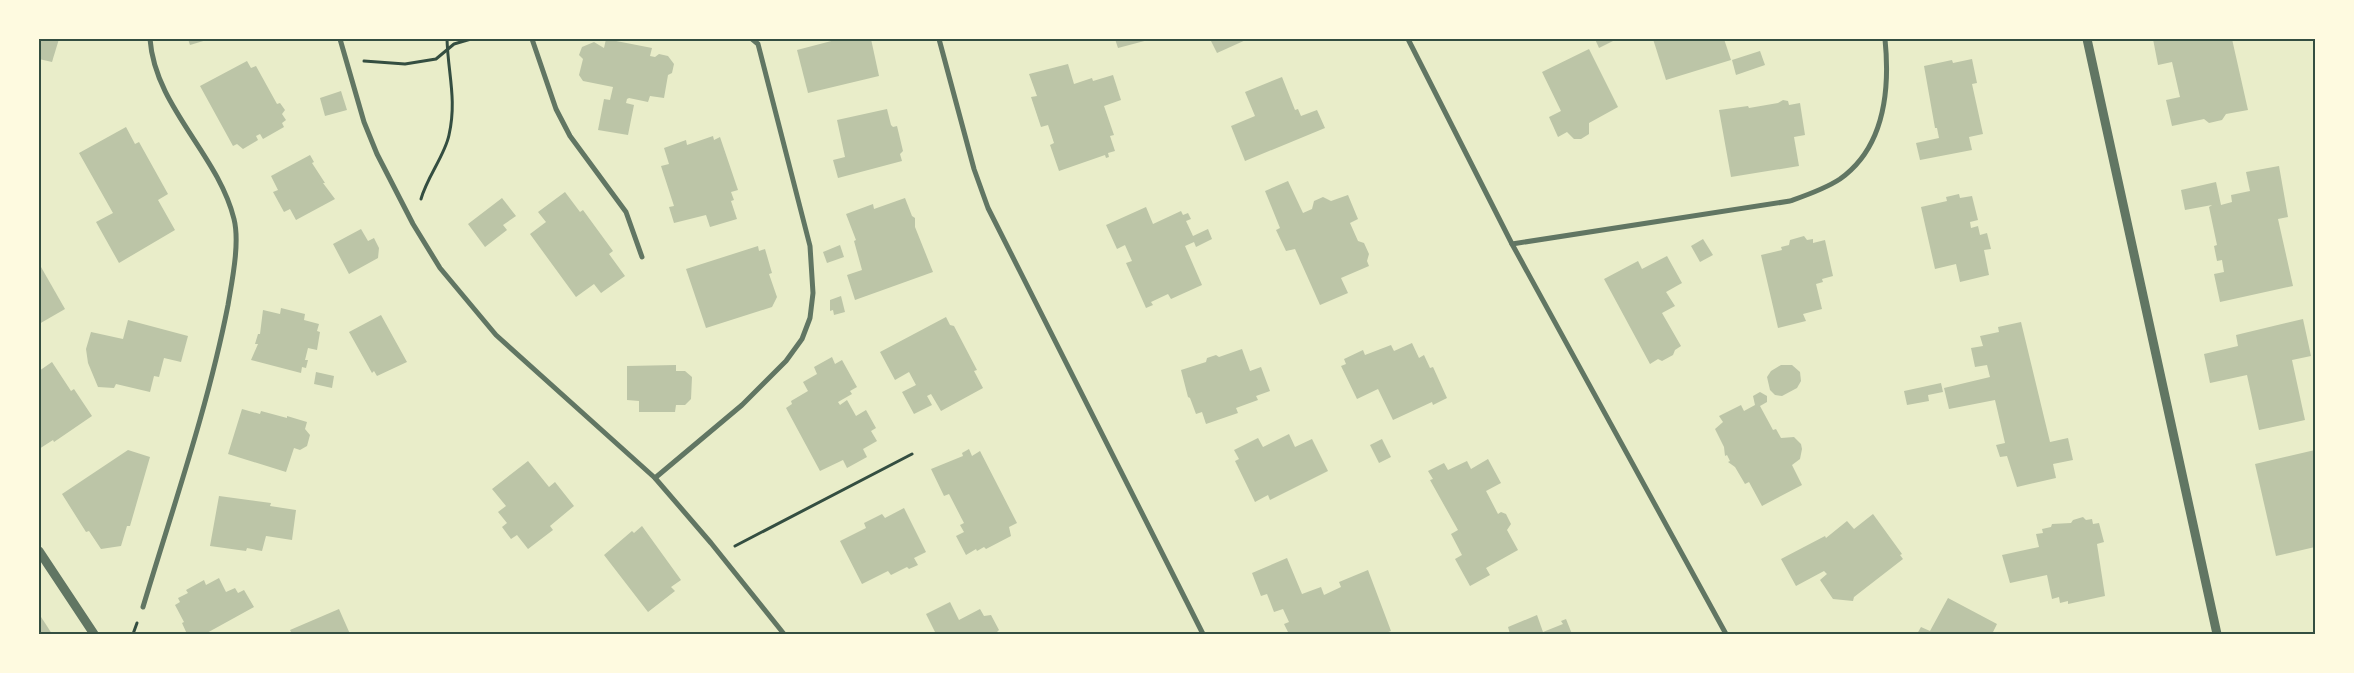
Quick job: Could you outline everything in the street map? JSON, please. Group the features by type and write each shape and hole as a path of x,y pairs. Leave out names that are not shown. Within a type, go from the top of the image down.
{"street":[{"path":"143,607 219,352 235,268 235,221 228,199 162,85 151,53 150,39"},
{"path":"340,39 364,122 377,154 413,224 440,268 496,335 655,478 720,554 784,634"},
{"path":"532,39 556,109 570,136 626,212 642,257"},
{"path":"655,478 742,405 786,361 802,339 810,318 813,293 810,246 758,44 752,39"},
{"path":"940,39 974,170 988,208 1204,634"},
{"path":"1408,39 1512,244 1726,634"},
{"path":"1512,244 1762,206 1790,201 1817,191 1840,178 1852,167 1874,139 1885,104 1888,71 1885,39"},
{"path":"2087,39 2218,634"},
{"path":"39,551 94,634"}],"path":[{"path":"413,224 425,183 449,137 454,100 447,39"},
{"path":"346,59 404,64 436,59 448,51 454,44 471,39"},
{"path":"720,554 912,454"}],"building":[{"path":"39,39 59,39 52,62 39,59"},
{"path":"188,39 210,39 190,45"},
{"path":"606,39 652,48 650,56 655,57 659,54 668,56 674,64 672,73 668,75 664,98 650,96 648,102 627,99 626,103 634,105 628,135 598,130 604,99 610,100 613,87 583,81 579,75 583,59 579,55 582,47 594,42 604,48"},
{"path":"839,39 871,39 879,76 808,93 797,50"},
{"path":"1115,39 1152,39 1118,48"},
{"path":"1210,39 1248,39 1217,53"},
{"path":"1595,39 1617,39 1599,48"},
{"path":"1653,39 1724,39 1731,60 1666,80"},
{"path":"2153,39 2232,39 2248,110 2226,114 2222,120 2209,123 2204,119 2172,126 2166,100 2180,97 2172,62 2158,65"},
{"path":"1589,49 1618,107 1589,123 1589,134 1581,139 1574,139 1567,132 1558,137 1549,117 1561,111 1542,72"},
{"path":"1760,51 1765,65 1736,75 1732,60"},
{"path":"1972,59 1977,83 1972,84 1983,134 1969,137 1972,150 1920,160 1916,143 1939,138 1937,128 1935,128 1924,66 1952,60 1953,63"},
{"path":"247,61 251,68 256,66 277,104 280,103 285,110 282,114 286,120 282,123 284,127 263,139 260,134 256,136 258,140 243,149 237,144 233,146 200,86"},
{"path":"1068,64 1074,84 1092,78 1093,81 1113,75 1121,100 1104,106 1114,135 1110,136 1115,151 1108,153 1109,157 1106,158 1105,155 1059,171 1050,145 1054,143 1048,125 1041,127 1031,97 1037,96 1029,74"},
{"path":"1282,77 1295,110 1298,109 1301,116 1317,110 1325,128 1245,161 1231,126 1255,116 1245,92"},
{"path":"341,91 347,110 325,116 320,98"},
{"path":"1783,100 1788,101 1789,105 1800,103 1805,135 1794,137 1799,166 1731,177 1719,110 1748,106 1749,108 1778,103"},
{"path":"887,109 891,125 893,127 897,126 903,151 900,154 902,161 838,178 833,160 845,157 837,120"},
{"path":"126,127 135,144 139,142 168,194 158,200 175,230 119,263 96,222 113,213 79,153"},
{"path":"713,136 714,140 720,137 738,190 731,192 734,200 731,201 737,219 710,227 706,215 674,223 669,207 674,206 661,166 669,164 664,148 686,140 687,145"},
{"path":"310,155 314,162 312,163 325,183 323,183 335,199 296,220 290,209 284,212 273,192 278,190 271,176"},
{"path":"2279,166 2288,217 2278,219 2293,286 2220,302 2214,274 2224,272 2222,260 2217,261 2214,246 2217,245 2209,207 2212,205 2185,210 2181,190 2216,182 2221,205 2232,202 2231,195 2250,191 2246,172"},
{"path":"1288,181 1303,213 1312,209 1314,201 1323,197 1331,201 1348,195 1358,219 1350,223 1358,241 1364,243 1369,254 1367,261 1369,266 1341,278 1348,293 1320,305 1295,249 1286,251 1276,230 1280,228 1265,191"},
{"path":"565,192 580,212 583,210 613,251 609,254 625,276 601,293 594,284 576,297 530,234 546,222 538,212"},
{"path":"1959,194 1960,198 1972,196 1978,220 1970,222 1971,228 1978,226 1980,235 1987,233 1991,249 1984,250 1989,275 1960,282 1956,264 1935,269 1921,207 1947,201 1946,197"},
{"path":"502,198 516,216 503,225 507,230 485,247 468,224"},
{"path":"905,198 912,216 915,218 915,227 933,272 855,300 847,275 862,270 854,241 856,240 846,214 873,204 874,209"},
{"path":"1146,207 1153,224 1181,211 1183,215 1188,213 1191,219 1186,221 1193,236 1208,229 1212,239 1196,247 1194,242 1185,246 1202,285 1171,299 1168,294 1151,302 1153,305 1146,308 1126,263 1132,261 1125,245 1117,249 1106,225"},
{"path":"361,229 368,241 374,238 379,248 378,258 349,274 333,244"},
{"path":"1804,236 1807,240 1813,239 1813,243 1825,240 1833,276 1822,279 1823,282 1816,284 1822,309 1803,314 1806,321 1778,328 1761,255 1782,250 1781,247 1789,245 1790,240"},
{"path":"1703,239 1713,255 1700,262 1691,246"},
{"path":"840,245 844,257 827,263 823,252"},
{"path":"758,246 759,251 765,249 772,273 769,274 777,297 772,307 706,328 686,269"},
{"path":"1667,256 1682,283 1666,292 1675,306 1662,313 1681,346 1675,350 1673,355 1662,361 1658,359 1650,364 1604,279 1638,261 1642,269"},
{"path":"41,267 65,309 39,324 39,268"},
{"path":"841,296 845,312 834,315 833,310 830,311 830,300"},
{"path":"281,308 305,314 304,320 319,324 317,331 320,332 317,350 308,348 305,360 308,360 306,368 302,367 301,373 251,360 258,344 255,344 258,334 260,334 263,310 280,314"},
{"path":"381,315 407,362 377,376 374,371 372,373 349,332"},
{"path":"946,317 950,325 954,326 977,370 974,371 983,388 941,411 931,394 927,396 932,405 914,414 902,392 916,385 909,372 895,380 880,352"},
{"path":"2303,319 2311,356 2292,360 2305,420 2259,430 2247,375 2210,383 2204,354 2238,346 2236,335"},
{"path":"128,320 188,336 181,362 164,358 159,377 154,376 150,392 116,384 114,388 98,387 88,363 86,349 91,332 123,339"},
{"path":"2021,322 2050,442 2068,438 2073,460 2053,464 2056,478 2017,487 2007,456 2000,457 1996,445 2005,443 1995,400 1949,409 1944,388 1990,377 1987,365 1975,367 1971,348 1983,346 1980,336 1999,332 1998,327"},
{"path":"1412,343 1419,358 1424,355 1430,368 1433,367 1447,398 1433,405 1432,402 1393,420 1378,389 1357,399 1341,366 1346,364 1344,359 1363,350 1365,355 1391,345 1394,351"},
{"path":"1242,349 1250,371 1261,367 1270,391 1256,396 1258,400 1236,408 1238,413 1206,424 1202,412 1196,414 1188,397 1181,370 1206,362 1207,358 1216,355 1219,357"},
{"path":"832,357 835,364 842,360 857,387 850,391 852,394 838,402 840,405 847,400 856,416 866,410 876,428 871,431 877,441 863,449 867,457 847,468 843,460 820,471 786,408 792,404 791,401 808,391 803,382 817,374 814,367"},
{"path":"52,362 71,391 74,389 92,416 54,442 53,440 39,449 39,371"},
{"path":"676,365 676,371 685,371 692,377 691,399 685,405 676,405 675,412 639,412 639,401 627,400 627,366"},
{"path":"1781,365 1792,365 1800,372 1801,381 1797,388 1782,396 1775,395 1770,390 1767,377 1771,371"},
{"path":"316,372 334,376 332,388 314,384"},
{"path":"1941,383 1943,392 1928,395 1929,401 1907,405 1904,391"},
{"path":"1760,392 1767,396 1767,402 1760,406 1773,430 1776,429 1781,438 1794,437 1801,444 1802,449 1800,459 1792,465 1802,485 1762,506 1749,482 1745,484 1735,467 1728,462 1730,461 1727,455 1725,456 1724,447 1715,429 1723,422 1719,416 1741,405 1744,411 1755,405 1753,396"},
{"path":"242,409 260,414 261,411 287,418 287,416 307,422 305,429 310,435 307,446 300,450 294,448 286,472 228,454"},
{"path":"1289,434 1295,447 1312,439 1328,471 1270,500 1268,495 1255,502 1235,461 1239,459 1234,450 1258,438 1263,447"},
{"path":"1382,439 1391,457 1379,463 1370,445"},
{"path":"969,449 972,456 980,451 1017,523 1009,527 1011,536 986,549 984,547 977,551 976,549 966,555 956,536 964,532 960,525 964,523 949,494 944,496 931,469 963,456 962,453"},
{"path":"128,450 150,457 130,526 127,526 121,546 101,549 89,531 86,532 62,494"},
{"path":"2315,450 2315,547 2276,556 2255,464"},
{"path":"1488,459 1501,483 1486,491 1498,514 1501,512 1506,514 1511,524 1507,530 1518,550 1486,568 1490,575 1470,586 1455,559 1462,555 1451,534 1458,530 1430,480 1433,479 1428,471 1444,463 1448,470 1467,461 1471,469"},
{"path":"528,461 549,487 555,482 574,506 550,526 553,530 528,549 517,535 511,539 502,527 507,523 498,512 506,506 492,489"},
{"path":"219,496 271,503 270,506 296,510 292,540 266,536 262,551 247,548 246,551 210,546"},
{"path":"904,508 926,552 914,558 918,565 909,569 907,567 891,575 888,571 862,584 840,541 866,528 864,523 882,514 885,518"},
{"path":"1873,514 1902,554 1900,555 1903,559 1854,597 1853,601 1833,599 1820,580 1827,574 1824,571 1796,586 1781,559 1825,536 1826,538 1847,521 1854,529"},
{"path":"2083,517 2086,520 2092,519 2093,524 2099,523 2104,542 2097,544 2105,596 2068,604 2068,601 2060,603 2059,597 2052,599 2047,575 2010,583 2002,555 2039,547 2036,534 2043,533 2042,529 2051,527 2052,524 2071,523 2073,520"},
{"path":"642,526 681,580 671,587 675,591 648,612 604,555 632,531 634,533"},
{"path":"1287,558 1302,594 1321,587 1324,595 1341,587 1339,582 1368,570 1391,631 1383,634 1289,634 1284,624 1289,622 1283,609 1274,612 1267,594 1261,596 1252,573"},
{"path":"219,578 226,592 235,588 238,593 244,590 254,607 205,634 187,634 182,623 184,622 175,605 180,602 178,598 188,593 186,590 204,580 206,585"},
{"path":"1948,598 1997,624 1992,634 1917,634 1921,627 1930,631"},
{"path":"950,602 959,620 980,609 984,616 991,615 999,630 995,634 930,634 935,632 926,614"},
{"path":"339,609 350,634 292,634 290,630"},
{"path":"39,614 45,623 52,634 39,634"},
{"path":"1537,615 1543,632 1563,624 1561,621 1566,619 1572,634 1510,634 1508,627"}]}
